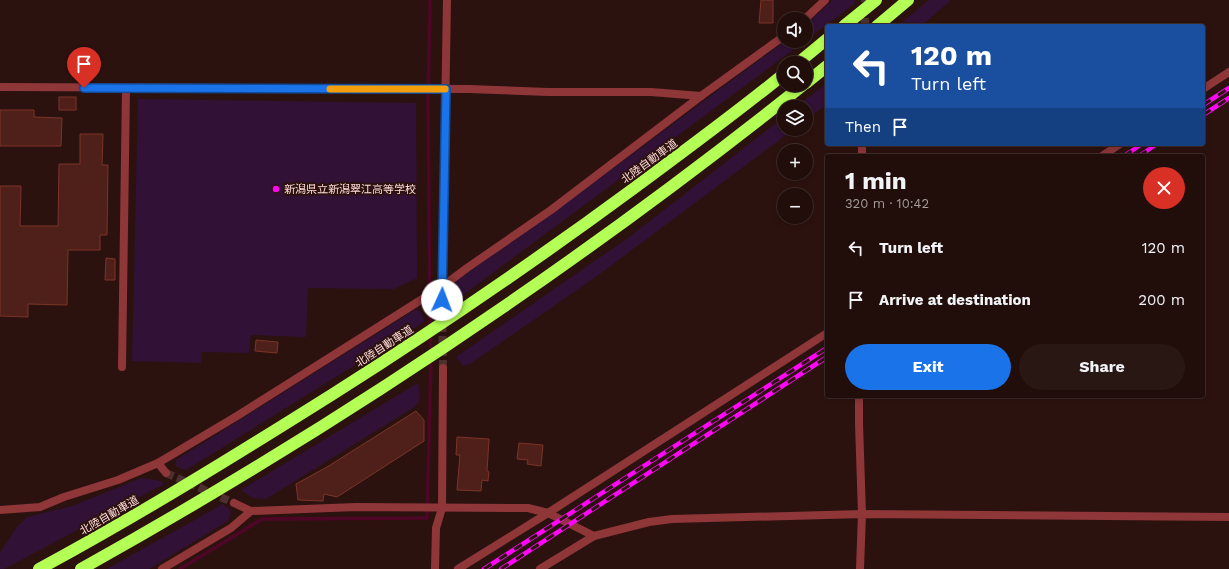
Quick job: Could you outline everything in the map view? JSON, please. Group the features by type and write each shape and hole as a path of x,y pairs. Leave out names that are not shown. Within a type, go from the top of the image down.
{"highway":[{"path":"846,24 876,0"},
{"path":"879,24 908,0"},
{"path":"807,56 825,42"},
{"path":"813,77 825,68"},
{"name":"北陸自動車道","path":"39,569 235,456 411,344 501,284 599,214 683,152 777,79"},
{"path":"81,569 263,462 348,409 492,314 692,172 794,92"}],"street":[{"path":"442,300 447,0"},
{"path":"812,12 825,0"},
{"path":"0,510 40,507 64,497 118,480 158,463 328,359 443,286 551,210 701,96 777,41"},
{"path":"1205,88 1229,72"},
{"path":"0,87 469,89 548,92 652,92 701,96"},
{"path":"122,367 126,88"},
{"path":"1105,154 1117,146"},
{"path":"458,569 548,513 825,334"},
{"path":"435,569 436,528 442,508 443,368"},
{"path":"860,398 859,423 862,514 860,569"},
{"path":"158,463 166,473"},
{"path":"234,503 251,511 356,507 528,508 548,513 594,536"},
{"path":"162,569 231,528 251,511"},
{"path":"540,569 594,536 649,522 672,519 862,514 1229,517"}],"shaded area":[{"path":"833,0 855,0 854,4 827,24 825,24 825,26 813,35 813,18"},
{"path":"929,0 951,0 923,24 900,24"},
{"path":"777,47 796,48 785,56 777,56 777,62 459,298 455,291 456,281 553,213"},
{"path":"825,85 825,106 813,115 813,100 805,100"},
{"name":"新潟県立新潟翠江高等学校","path":"138,99 416,103 417,278 394,289 308,288 306,337 251,335 249,353 202,352 201,363 132,361"},
{"path":"777,122 777,136 785,136 597,276 470,364 463,366 456,357 628,238"},
{"path":"416,309 422,313 424,322 186,470 175,466 176,460"},
{"path":"418,383 420,399 416,406 266,499 253,498 241,490"},
{"path":"141,478 161,481 164,484 4,569 0,569 0,553 17,527 27,517 72,506"},
{"path":"223,504 231,511 228,521 149,569 107,569"}],"building":[{"path":"761,0 773,0 773,23 759,23"},
{"path":"59,97 76,97 76,110 59,110"},
{"path":"0,110 34,110 34,117 62,118 61,146 0,146"},
{"path":"80,134 103,134 102,165 108,165 107,235 100,235 100,250 68,250 67,305 28,304 28,317 0,316 0,186 21,186 20,226 58,226 59,164 80,164"},
{"path":"106,258 115,259 115,280 105,280"},
{"path":"256,340 278,342 277,353 255,351"},
{"path":"416,411 424,420 424,441 337,497 324,494 323,501 298,500 296,484 327,467"},
{"path":"457,437 489,439 487,471 489,472 488,481 482,480 481,491 457,490 460,455 456,455"},
{"path":"519,443 543,445 541,466 527,464 528,460 517,459"}],"waterway":[{"path":"430,0 428,100 430,328"},
{"path":"430,334 431,352"},
{"path":"180,569 262,519 427,518 431,360"}],"tunnel":[{"path":"865,0 865,24"},
{"path":"442,300 443,368"},
{"path":"166,473 234,503"}],"railway":[{"path":"1205,104 1229,88"},
{"path":"1205,114 1229,98"},
{"path":"1127,154 1139,146"},
{"path":"1142,154 1154,146"},
{"path":"484,569 825,349"},
{"path":"501,569 825,358"}],"slow traffic":[{"path":"330,89 445,89"}],"place":[{"name":"新潟県立新潟翠江高等学校","path":"276,189"}],"route":[{"path":"84,88 446,89 442,300"}]}
